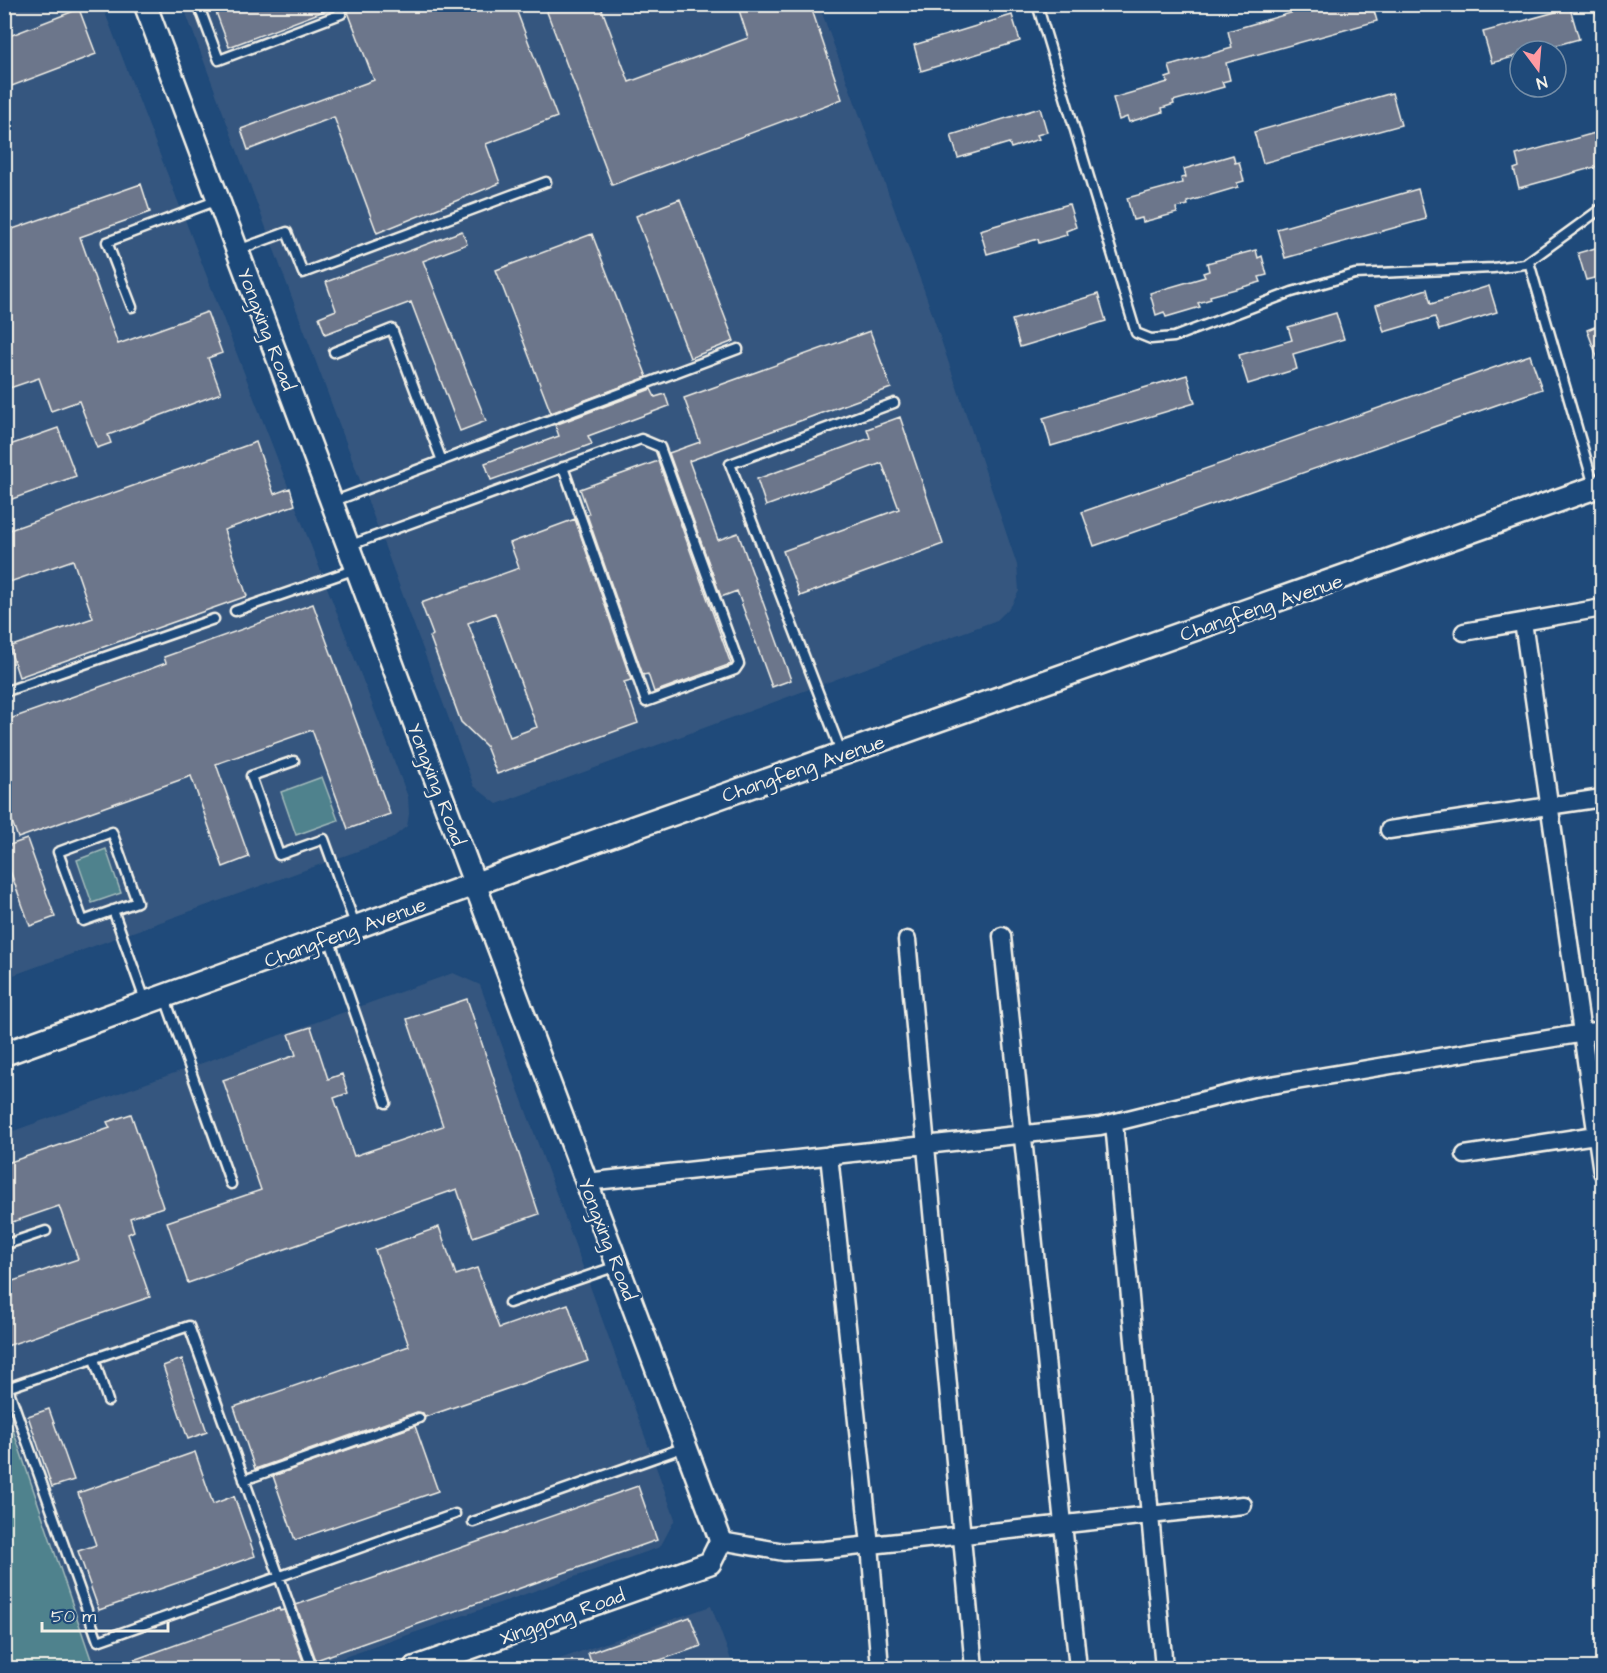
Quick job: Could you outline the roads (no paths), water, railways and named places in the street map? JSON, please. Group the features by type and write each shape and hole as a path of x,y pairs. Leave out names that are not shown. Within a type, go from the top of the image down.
{"main road":[{"name":"Changfeng Avenue","path":"4,1054 475,884 1600,490"}],"street":[{"name":"Yongxing Road","path":"145,4 721,1541"},
{"path":"1464,632 1602,608"},
{"path":"1523,622 1583,1034 1600,1134 1602,1172"},
{"path":"1389,830 1602,798"},
{"path":"1002,936 1078,1668"},
{"path":"907,940 974,1668"},
{"path":"586,1182 1114,1123 1253,1088 1602,1030"},
{"path":"1114,1123 1164,1668"},
{"path":"1465,1155 1600,1134"},
{"path":"829,1155 870,1545 880,1668"},
{"path":"721,1541 784,1551 824,1551 1243,1505"},
{"name":"Xinggong Road","path":"414,1668 710,1563 721,1541"}],"lane":[{"path":"198,4 219,60 341,14 337,4"},
{"path":"1038,4 1136,333 1151,339 1183,335 1292,292 1355,274 1493,268 1529,262 1602,208"},
{"path":"1599,4 1602,13"},
{"path":"237,251 287,232 303,273 546,182"},
{"path":"132,307 107,242 219,200"},
{"path":"1529,262 1600,490"},
{"path":"334,352 392,329 442,461"},
{"path":"332,502 738,349"},
{"path":"842,755 730,464 894,404"},
{"path":"348,546 563,467 641,439 660,447 739,664 735,670 646,702 563,467"},
{"path":"235,611 356,568"},
{"path":"4,692 214,619"},
{"path":"294,761 251,776 279,855 324,839 356,928"},
{"path":"112,832 137,902 112,910 83,921 58,852 112,832"},
{"path":"112,910 155,1000 231,1184"},
{"path":"329,938 386,1103"},
{"path":"4,1245 46,1231"},
{"path":"509,1303 618,1265"},
{"path":"312,1668 279,1576 244,1480 189,1326 6,1388 98,1641 279,1576 454,1514"},
{"path":"94,1359 108,1401"},
{"path":"244,1480 419,1418"},
{"path":"473,1522 686,1447"}]}
